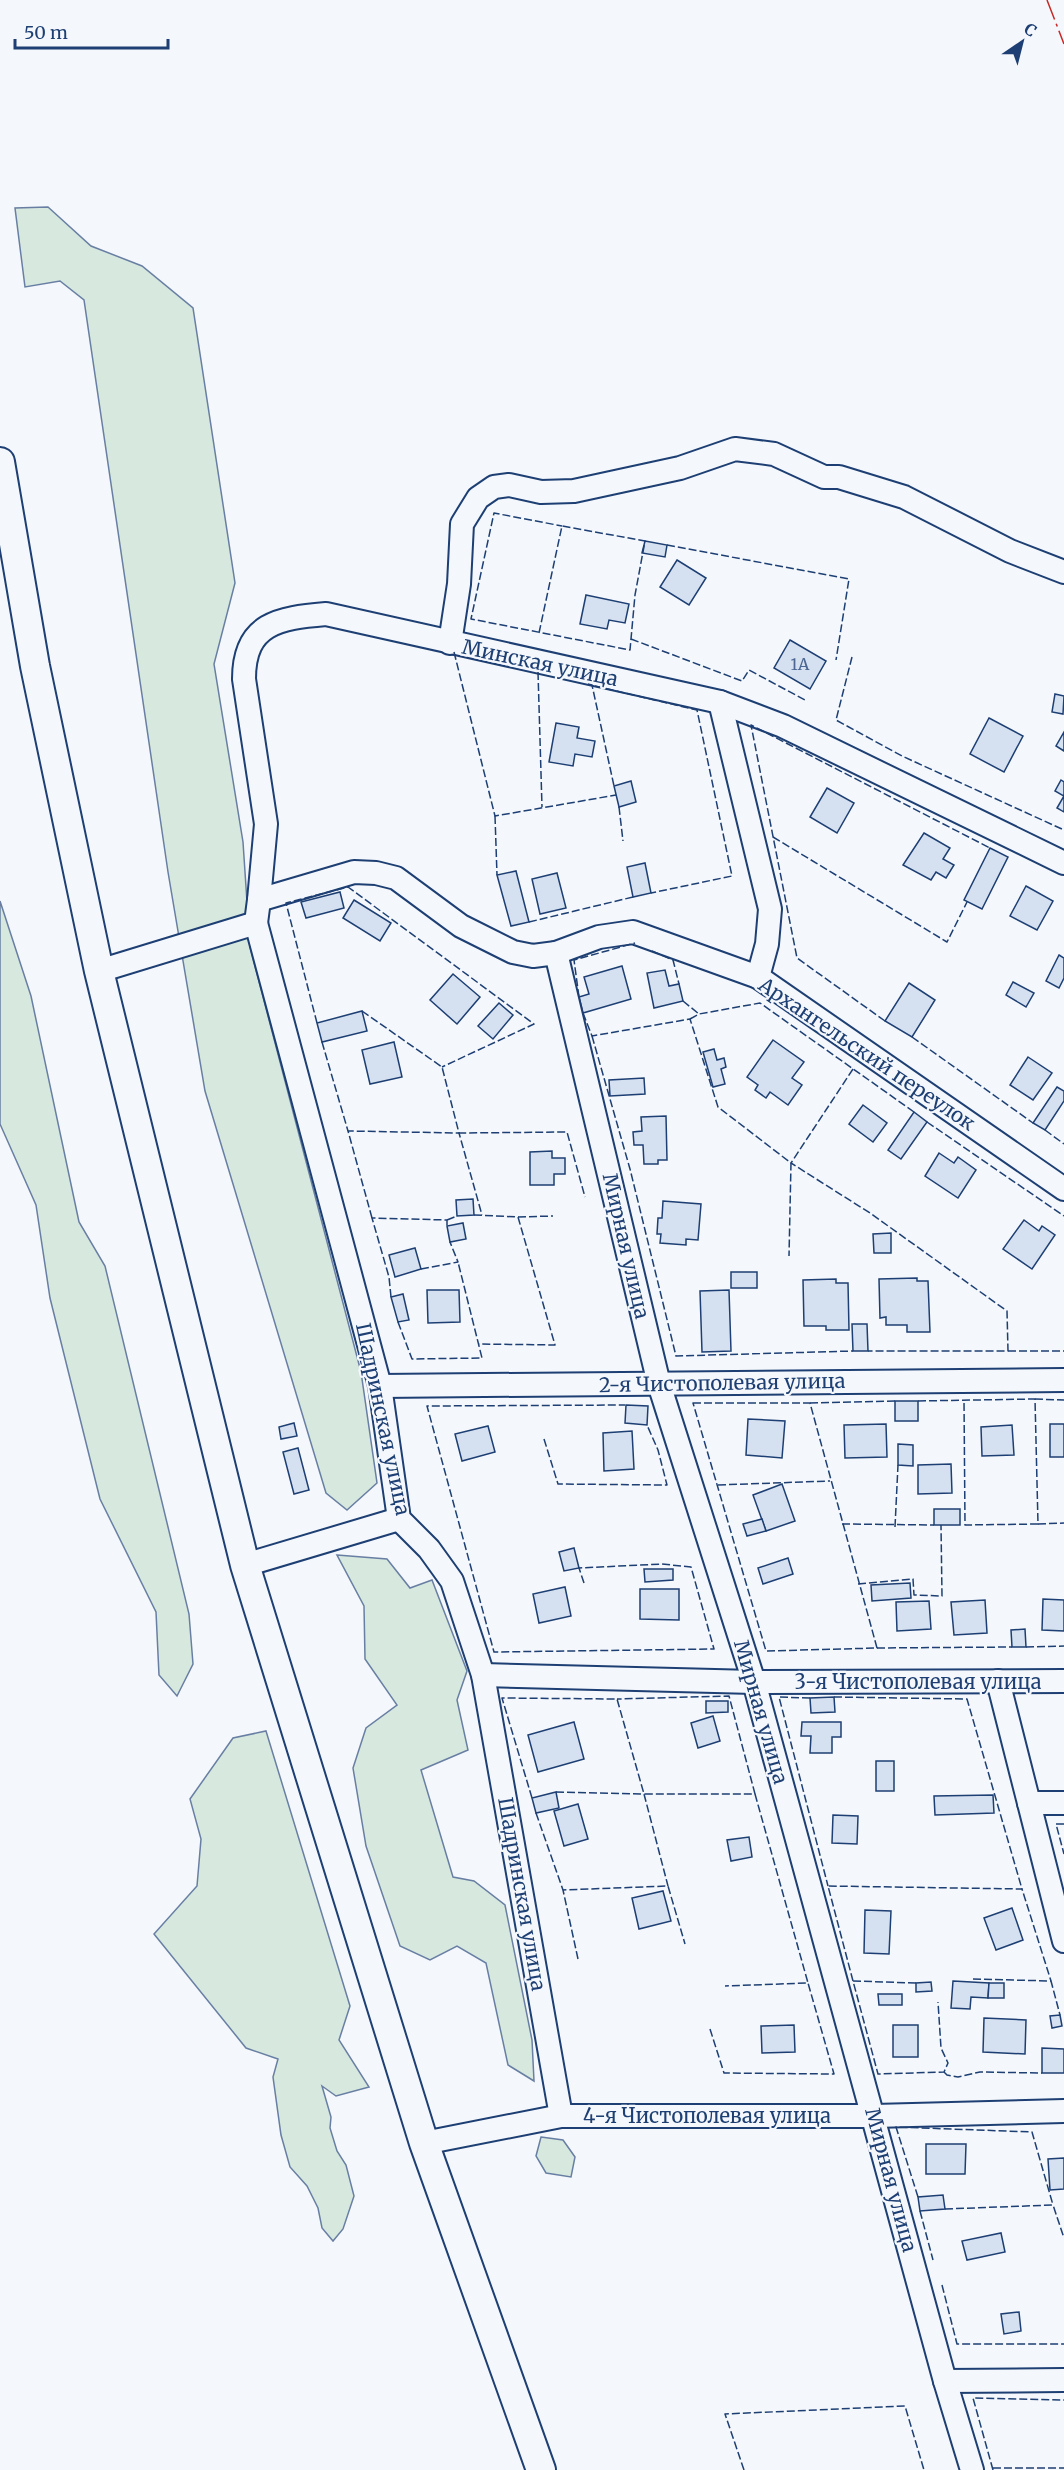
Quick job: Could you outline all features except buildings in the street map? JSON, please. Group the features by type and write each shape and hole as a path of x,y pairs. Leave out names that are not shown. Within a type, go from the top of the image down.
{"main road":[{"path":"0,462 35,666 99,971 245,1565 424,2143 541,2470"}],"street":[{"path":"450,643 459,584 462,524 478,498 494,487 509,485 541,492 574,491 680,468 735,449 774,454 824,477 839,477 904,497 1010,551 1064,572"},
{"name":"Минская улица","path":"256,923 266,824 244,680 244,662 261,630 284,617 326,614 720,702 783,726 1064,863"},
{"path":"720,702 770,909 767,944 758,977"},
{"name":"Архангельский переулок","path":"259,900 354,872 376,873 396,878 461,926 513,952 533,956 556,953 599,937 633,932 758,977 1064,1189"},
{"path":"99,971 256,923"},
{"name":"Шадринская улица","path":"256,923 380,1386 399,1519 429,1549 452,1581 483,1675 561,2116"},
{"name":"Мирная улица","path":"556,953 659,1384 754,1682 945,2381 972,2470"},
{"name":"2-я Чистополевая улица","path":"380,1386 1064,1380"},
{"path":"245,1565 399,1519"},
{"name":"3-я Чистополевая улица","path":"483,1675 754,1682 1064,1681"},
{"path":"998,1682 1064,1941"},
{"path":"1029,1803 1064,1803"},
{"name":"4-я Чистополевая улица","path":"424,2143 561,2116 874,2116 1064,2111"},
{"path":"945,2381 1064,2380"}],"shaded area":[{"path":"48,207 91,246 142,266 193,308 235,583 214,664 243,842 250,947 361,1372 377,1483 347,1510 326,1493 205,1091 168,872 84,300 60,281 25,287 15,208"},
{"path":"0,901 31,996 79,1222 105,1266 189,1614 193,1664 177,1696 159,1675 156,1612 100,1499 50,1298 36,1205 0,1124"},
{"path":"337,1555 387,1559 410,1588 432,1580 467,1671 457,1700 468,1750 421,1770 453,1877 474,1881 505,1905 532,2040 534,2081 508,2065 486,1963 457,1946 430,1960 400,1946 366,1846 353,1768 366,1728 397,1705 365,1659 364,1606"},
{"path":"266,1731 350,2006 339,2040 369,2087 336,2096 322,2086 331,2117 330,2128 337,2151 346,2165 354,2196 343,2229 333,2241 322,2228 318,2208 307,2186 290,2167 281,2135 273,2077 278,2059 246,2048 154,1934 197,1886 201,1839 190,1799 233,1738"},
{"path":"541,2137 563,2140 575,2157 571,2177 546,2173 536,2156"}],"fence":[{"path":"539,633 562,526 645,541 635,595 630,650 471,619 494,513 562,526"},
{"path":"667,545 849,579 836,660"},
{"path":"631,639 742,681 749,670 805,700"},
{"path":"454,652 495,816 616,795"},
{"path":"852,657 836,720 902,756 1064,830"},
{"path":"538,672 542,807"},
{"path":"588,684 592,685 614,786"},
{"path":"595,686 697,710 732,876 651,893"},
{"path":"885,1021 797,958 751,725 990,848"},
{"path":"619,807 623,841"},
{"path":"495,816 497,875"},
{"path":"773,837 947,942 967,902"},
{"path":"317,1023 286,903 348,887 534,1024 442,1067"},
{"path":"529,922 633,897"},
{"path":"579,997 574,960 635,943"},
{"path":"652,951 673,960 679,984"},
{"path":"683,1001 699,1014"},
{"path":"690,1019 699,1014 760,1003 914,1112"},
{"path":"362,1011 442,1067 459,1133 567,1132 585,1197"},
{"path":"583,1013 592,1036 690,1019 718,1107 791,1163 789,1256"},
{"path":"592,1036 630,1169 676,1356 853,1351"},
{"path":"912,1037 1033,1123"},
{"path":"322,1042 348,1131"},
{"path":"853,1069 791,1163 870,1213 1007,1311 1008,1351 868,1351"},
{"path":"927,1122 1064,1216"},
{"path":"1045,1130 1064,1144"},
{"path":"372,1218 348,1131 459,1133 482,1215"},
{"path":"474,1215 518,1217 555,1345 479,1344"},
{"path":"447,1220 457,1216"},
{"path":"518,1217 553,1216"},
{"path":"391,1297 389,1277 372,1218 447,1220 447,1226"},
{"path":"421,1269 458,1262 450,1242"},
{"path":"398,1322 412,1359 482,1358 458,1262"},
{"path":"1008,1351 1064,1351"},
{"path":"1035,1399 1064,1400"},
{"path":"918,1401 1035,1399 1038,1524 965,1525 964,1400"},
{"path":"810,1403 895,1401"},
{"path":"693,1403 810,1403 877,1648 766,1651 693,1403"},
{"path":"584,1583 579,1568 662,1564 691,1567 714,1649 494,1652 427,1406 625,1405"},
{"path":"544,1439 558,1484 667,1485 658,1450 647,1425"},
{"path":"895,1527 898,1465"},
{"path":"718,1485 830,1481"},
{"path":"1038,1524 1064,1523"},
{"path":"842,1524 934,1525"},
{"path":"858,1584 913,1579 914,1595 942,1596 941,1525"},
{"path":"1026,1647 1064,1646"},
{"path":"877,1648 1012,1647"},
{"path":"532,1798 502,1698 617,1699 644,1794 755,1794 729,1696 617,1699"},
{"path":"810,1698 779,1697 828,1886"},
{"path":"834,1697 967,1699 1022,1889"},
{"path":"556,1792 644,1794 668,1886"},
{"path":"755,1794 808,1983"},
{"path":"536,1813 563,1890"},
{"path":"1064,1824 1056,1824 1064,1854"},
{"path":"578,1959 563,1890 668,1886 685,1944"},
{"path":"853,1981 828,1886 1022,1889 1051,1981"},
{"path":"973,1979 1051,1981 1060,2015"},
{"path":"916,1983 853,1981 878,2074 944,2072 948,2063 941,2048 938,2002"},
{"path":"710,2029 724,2073 834,2074 808,1983 725,1986"},
{"path":"944,2072 947,2075 958,2077 980,2072 1042,2073"},
{"path":"918,2197 896,2127 1032,2132 1053,2205"},
{"path":"945,2209 1053,2205 1064,2238"},
{"path":"920,2211 933,2260"},
{"path":"942,2285 957,2344 1064,2344"},
{"path":"993,2470 973,2398 1064,2400"},
{"path":"744,2470 725,2414 905,2406 924,2470"},
{"path":"993,2468 1064,2468"}],"power":[{"path":"1047,0 1064,44"}]}
